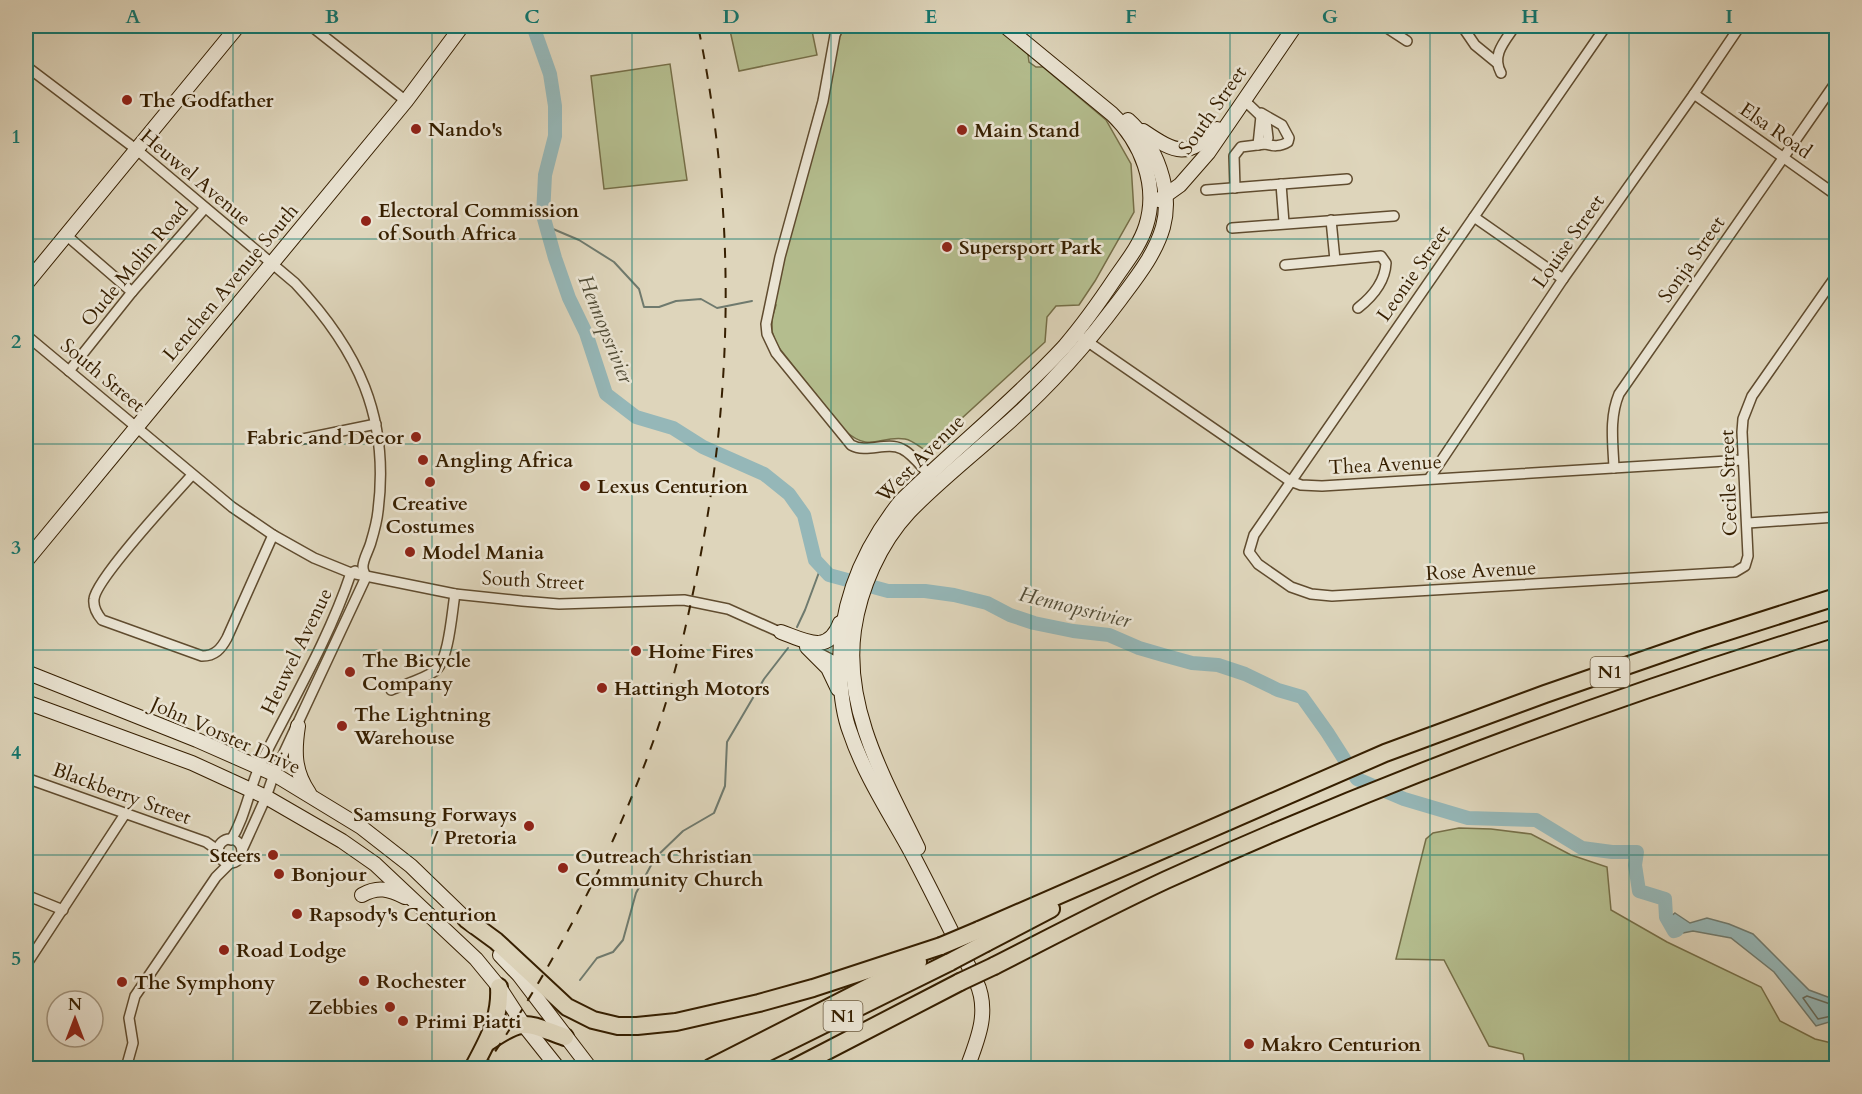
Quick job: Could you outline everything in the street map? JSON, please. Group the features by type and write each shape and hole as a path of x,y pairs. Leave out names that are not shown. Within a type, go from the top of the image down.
{"highway":[{"name":"N1","path":"736,1068 950,962 982,937 1150,857 1385,753 1701,640 1836,597"},
{"name":"N1","path":"794,1068 960,982 1165,881 1414,774 1565,717 1710,667 1836,628"},
{"path":"466,919 496,941 567,1007 593,1020 618,1026 676,1022 759,1003 813,988 941,946 982,937"},
{"path":"710,1068 917,963 941,946"},
{"path":"472,1068 488,1042 500,1007 499,987"},
{"path":"488,1042 507,1029 523,1024 565,1037"}],"street":[{"path":"26,284 238,26"},
{"path":"312,26 406,101"},
{"name":"Lenchen Avenue South","path":"26,561 406,101 462,26"},
{"path":"839,26 835,34 823,101 780,257 767,313 767,334 777,353 851,445 859,448 891,446 900,448 906,451 933,480"},
{"name":"West Avenue","path":"933,480 1075,333 1098,304 1138,243 1146,227 1150,203 1148,175 1144,161 1126,129 1112,114 1005,26"},
{"name":"West Avenue","path":"967,1068 982,1021 983,1007 979,986 849,732 842,699 840,664 850,608 885,522 901,501 933,480 1037,396 1088,342 1152,253 1164,221 1162,181 1156,158 1148,142 1134,125 1017,26"},
{"name":"South Street","path":"1150,203 1164,198 1191,174 1295,26"},
{"path":"1384,26 1407,41"},
{"path":"1462,26 1475,45 1497,63"},
{"path":"1501,74 1497,63 1498,52 1515,26"},
{"name":"Leonie Street","path":"1251,541 1290,481 1606,26"},
{"name":"Louise Street","path":"1429,479 1563,279 1740,26"},
{"name":"Heuwel Avenue","path":"26,66 137,150 271,262 318,307 348,350 368,394 376,424 380,458 380,494 375,528 363,567 351,573 340,602 259,767 240,825 231,840"},
{"name":"Sonja Street","path":"1614,468 1612,422 1619,394 1836,82"},
{"name":"Elsa Road","path":"1694,94 1836,195"},
{"path":"1134,125 1170,148 1186,149 1201,144 1240,106 1282,125 1288,134 1288,142 1283,145 1262,144 1241,147 1233,158 1235,188"},
{"path":"1258,114 1262,144"},
{"path":"1206,190 1347,179"},
{"path":"1281,184 1284,223"},
{"name":"Oude Molin Road","path":"69,371 132,292 205,208"},
{"path":"1232,228 1394,216"},
{"path":"1474,216 1563,279"},
{"path":"1331,220 1335,260"},
{"path":"66,235 132,292"},
{"path":"1285,265 1381,256 1385,259 1386,266 1380,285 1358,308"},
{"name":"Cecile Street","path":"1740,570 1748,560 1743,419 1752,396 1836,276"},
{"name":"Thea Avenue","path":"1075,333 1290,481 1301,485 1322,486 1743,460"},
{"name":"South Street","path":"26,335 232,507 273,535 314,558 351,573 455,594 559,604 684,600 728,609 781,632 853,670"},
{"path":"298,440 376,424"},
{"path":"1271,468 1300,467"},
{"path":"192,475 99,586 94,600 96,611 102,620 202,656 214,654 222,647 273,535"},
{"path":"1748,523 1836,516"},
{"name":"Rose Avenue","path":"1251,541 1249,552 1252,559 1291,586 1311,594 1332,596 1729,573 1740,570"},
{"path":"363,567 366,577"},
{"name":"Heuwel Avenue","path":"242,850 274,774 366,577"},
{"path":"391,690 422,678 439,667 444,655 455,594"},
{"path":"781,632 813,644 821,644 834,636 850,608"},
{"name":"West Avenue","path":"850,608 857,700 871,748 989,994 988,1023 975,1068"},
{"path":"807,647 828,668 842,699"},
{"name":"John Vorster Drive","path":"26,672 259,767 361,827 411,866 466,919 519,975 590,1068"},
{"name":"John Vorster Drive","path":"26,702 192,763 266,797 342,841 375,864 476,959 558,1068"},
{"path":"298,726 295,760 302,782 310,796"},
{"name":"Blackberry Street","path":"26,777 206,842 220,851"},
{"path":"26,965 124,814"},
{"path":"126,1068 133,1043 129,1018 135,996 216,877 230,863 241,857 242,850 238,843 231,840 220,851 216,877"},
{"path":"220,851 230,863"},
{"path":"362,895 373,889 384,889 415,902"},
{"path":"26,895 63,909"}],"green space":[{"path":"729,26 811,26 817,55 739,71"},
{"name":"Supersport Park","path":"834,26 997,26 1028,54 1029,62 1036,67 1043,67 1106,120 1131,164 1134,212 1079,305 1056,306 1047,317 1045,342 926,451 908,440 896,438 875,442 861,441 844,430 776,344 772,331 772,318 776,305 766,302 818,101"},
{"path":"670,64 687,180 604,189 591,76"},
{"path":"1459,828 1531,834 1571,855 1607,867 1611,910 1667,942 1761,987 1780,1021 1815,1039 1836,1044 1836,1068 1526,1068 1523,1054 1489,1046 1444,960 1396,959 1426,839 1433,833"}],"water":[{"path":"1675,913 1690,923 1707,918 1753,934 1809,990 1836,1000 1836,1020 1816,1026 1774,972 1731,938 1693,931 1673,935 1665,921"}],"waterway":[{"name":"Hennopsrivier","path":"533,26 550,74 555,106 555,136 545,175 543,215 569,298 586,333 606,394 636,417 673,428 703,447 764,474 789,494 804,515 815,560 829,575 888,591 925,591 987,603 1010,615 1034,623 1109,635 1139,648 1192,663 1218,665 1245,674 1278,690 1302,697 1357,779 1404,799 1468,818 1536,820 1582,848 1612,852 1637,852 1635,865 1639,891 1665,899 1666,917 1674,931 1677,930"},
{"path":"546,226 579,240 614,262 639,289 644,307 659,307 676,301 701,299 717,308 752,301"},
{"path":"797,627 821,567"},
{"path":"580,980 597,958 613,952 623,940 636,893 655,858 683,831 714,813 725,786 727,742 764,679 788,648"}],"railway":[{"path":"484,1068 557,951 619,828 659,723 676,666 694,588 717,447 726,307 719,167 711,96 698,26"}],"place":[{"name":"The Godfather","path":"127,100"},
{"name":"Nando's","path":"416,129"},
{"name":"Main Stand","path":"962,130"},
{"name":"Electoral Commission of South Africa","path":"366,221"},
{"name":"Supersport Park","path":"947,247"},
{"name":"Fabric and Decor","path":"416,437"},
{"name":"Angling Africa","path":"423,460"},
{"name":"Creative Costumes","path":"430,482"},
{"name":"Lexus Centurion","path":"585,486"},
{"name":"Model Mania","path":"410,552"},
{"name":"Home Fires","path":"636,651"},
{"name":"The Bicycle Company","path":"350,672"},
{"name":"Hattingh Motors","path":"602,688"},
{"name":"The Lightning Warehouse","path":"342,726"},
{"name":"Samsung Forways / Pretoria","path":"529,826"},
{"name":"Steers","path":"273,855"},
{"name":"Outreach Christian Community Church","path":"563,868"},
{"name":"Bonjour","path":"279,874"},
{"name":"Rapsody's Centurion","path":"297,914"},
{"name":"Road Lodge","path":"224,950"},
{"name":"Rochester","path":"364,981"},
{"name":"The Symphony","path":"122,982"},
{"name":"Zebbies","path":"390,1007"},
{"name":"Primi Piatti","path":"403,1021"},
{"name":"Makro Centurion","path":"1249,1044"}]}
